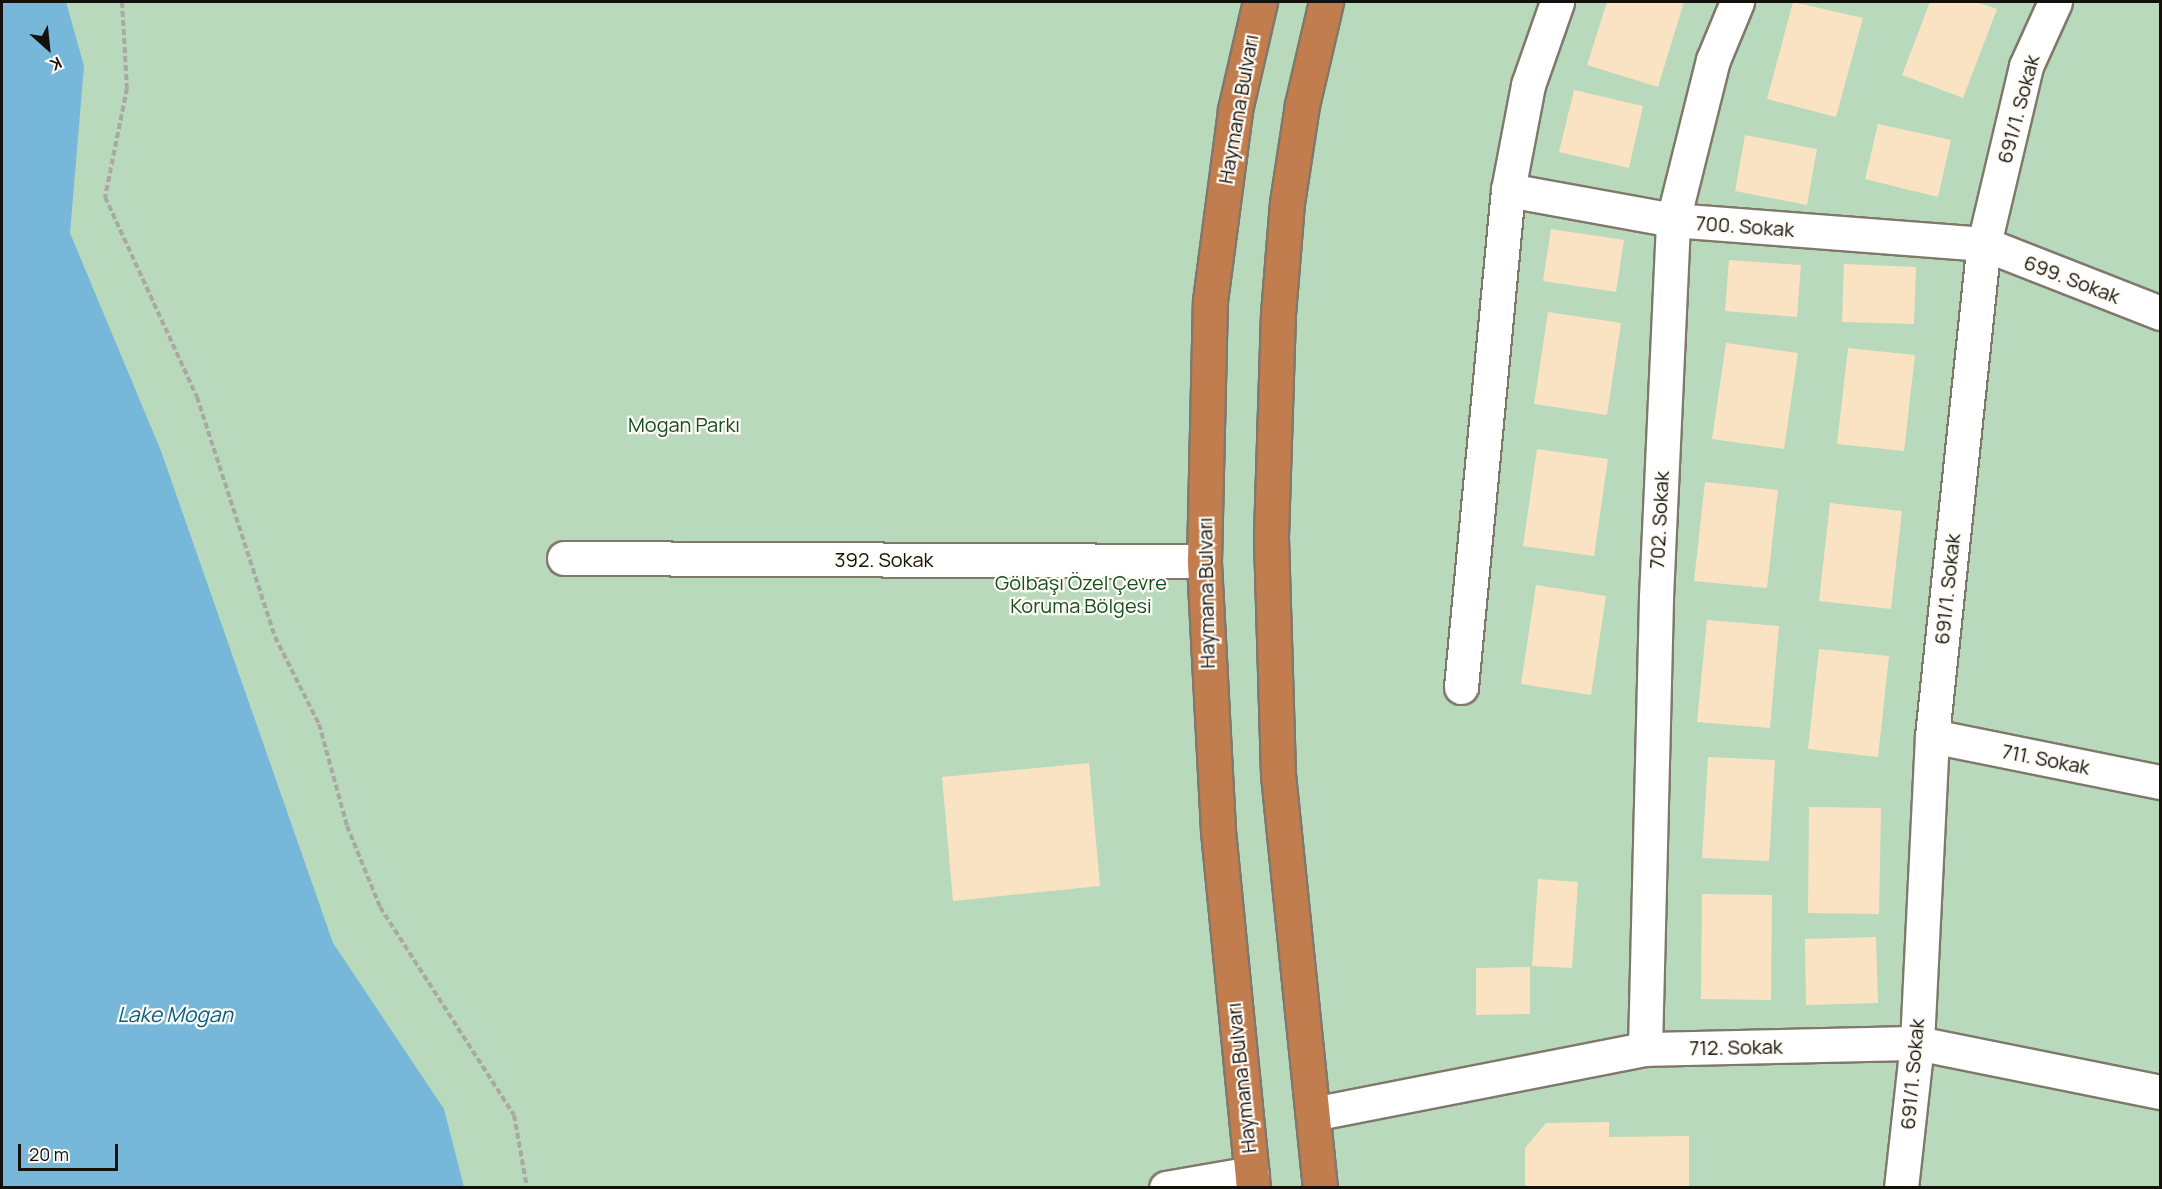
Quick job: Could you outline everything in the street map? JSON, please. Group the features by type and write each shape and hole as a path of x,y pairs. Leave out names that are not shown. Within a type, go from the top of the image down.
{"highway":[{"name":"Haymana Bulvarı","path":"1252,1180 1218,830 1204,561 1210,301 1235,110 1260,2"},
{"path":"1320,1188 1278,774 1271,536 1278,314 1287,203 1302,105 1326,2"}],"street":[{"path":"1461,687 1508,190 1528,85 1557,2"},
{"name":"702. Sokak","path":"1645,1049 1656,597 1673,220 1713,60 1737,2"},
{"name":"691/1. Sokak","path":"1901,1188 1917,1043 1932,736 1984,244 2026,66 2055,2"},
{"name":"700. Sokak","path":"1508,190 1673,220 1984,244"},
{"name":"699. Sokak","path":"1984,244 2160,313"},
{"name":"392. Sokak","path":"564,558 1204,561"},
{"name":"711. Sokak","path":"1932,736 2160,782"},
{"name":"712. Sokak","path":"1313,1114 1645,1049 1917,1043 2160,1092"},
{"path":"1167,1188 1252,1180"}],"path":[{"path":"122,2 127,88 105,197 197,398 275,637 319,724 347,826 380,907 514,1115 527,1188"}],"green space":[{"name":"Gölbaşı Özel Çevre Koruma Bölgesi","path":"2,2 2160,2 2160,1187 2,1188"}],"water":[{"name":"Lake Mogan","path":"2,2 66,2 84,66 70,233 161,451 333,943 444,1109 464,1187 2,1187"}],"building":[{"path":"1607,2 1684,2 1658,87 1587,65"},
{"path":"1793,2 1863,18 1836,117 1767,99"},
{"path":"1930,2 1976,2 1997,9 1963,98 1902,75"},
{"path":"1574,90 1643,106 1629,168 1559,152"},
{"path":"1878,124 1951,140 1938,197 1865,179"},
{"path":"1745,135 1817,149 1807,205 1735,191"},
{"path":"1551,229 1624,240 1616,292 1543,281"},
{"path":"1729,260 1801,265 1797,317 1725,311"},
{"path":"1844,264 1916,267 1914,324 1842,322"},
{"path":"1548,312 1621,323 1607,415 1534,404"},
{"path":"1726,343 1798,353 1784,449 1712,439"},
{"path":"1848,348 1915,355 1904,451 1837,444"},
{"path":"1537,449 1608,459 1594,556 1523,546"},
{"path":"1705,482 1778,490 1767,588 1694,581"},
{"path":"1830,503 1902,511 1891,609 1819,601"},
{"path":"1536,585 1606,596 1591,695 1521,684"},
{"path":"1707,620 1779,626 1770,728 1697,722"},
{"path":"1819,649 1889,656 1878,757 1808,749"},
{"path":"1708,757 1775,760 1769,861 1702,858"},
{"path":"1089,763 1100,886 953,901 942,777"},
{"path":"1809,807 1881,808 1879,914 1808,913"},
{"path":"1538,879 1578,882 1572,968 1532,966"},
{"path":"1702,894 1772,895 1771,1000 1701,999"},
{"path":"1876,937 1878,1003 1806,1005 1805,939"},
{"path":"1530,967 1530,1014 1476,1015 1476,968"},
{"path":"1609,1122 1609,1137 1689,1136 1689,1188 1525,1188 1525,1148 1546,1123"}],"park label":[{"name":"Mogan Parkı","path":"684,424"}]}
